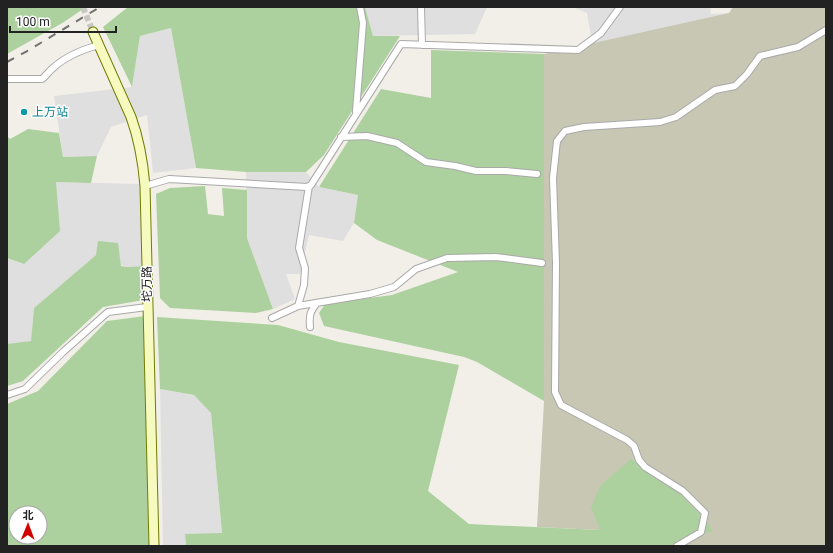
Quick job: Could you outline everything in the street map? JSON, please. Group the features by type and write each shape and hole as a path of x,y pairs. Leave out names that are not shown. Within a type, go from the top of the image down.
{"main road":[{"name":"坨万路","path":"93,32 136,130 143,168 145,186 154,546"}],"street":[{"path":"356,112 363,23 360,7"},
{"path":"421,7 422,45"},
{"path":"298,306 304,285 305,268 299,248 309,186 401,44 578,50 601,33 618,8"},
{"path":"677,546 701,532 705,513 684,491 645,467 639,460 634,446 627,440 561,405 555,392 556,263 553,178 557,141 565,131 584,127 660,122 676,117 715,90 735,86 747,74 760,56 798,47 826,30"},
{"path":"7,79 42,79 54,67 70,57 86,49 99,45"},
{"path":"341,137 367,136 397,143 426,162 455,166 476,171 506,171 537,174"},
{"path":"145,186 169,179 309,186"},
{"path":"272,318 298,306 370,294 394,287 416,270 447,258 496,257 542,263"},
{"path":"310,327 309,316 317,303"},
{"path":"7,395 25,389 63,352 108,312 147,307"}],"shaded area":[{"path":"365,7 487,7 475,34 373,36"},
{"path":"572,7 710,7 711,14 752,12 602,99 587,13"},
{"path":"733,7 826,7 826,546 670,546 673,544 679,493 642,469 632,458 600,530 537,527 544,401 544,54 729,13"},
{"path":"171,28 196,168 153,173 147,115 111,127 97,156 63,157 54,96 132,87 140,36"},
{"path":"246,172 306,172 319,187 358,195 354,223 343,241 309,235 300,274 286,274 295,299 273,309 247,238"},
{"path":"56,182 142,184 145,266 127,267 96,255 34,308 31,342 7,344 7,258 24,264"},
{"path":"160,389 194,395 211,412 222,534 185,534 186,546 163,546"}],"green space":[{"path":"7,7 86,7 64,22 7,54"},
{"path":"128,7 365,7 373,36 400,36 324,155 306,172 246,172 196,168 171,28 140,36 132,87 103,27"},
{"path":"431,50 544,54 544,401 477,362 464,357 324,326 319,313 325,304 392,295 458,272 377,240 354,223 358,195 319,187 381,89 431,98"},
{"path":"28,129 59,133 63,157 97,156 91,183 56,182 60,231 24,264 7,258 7,137 10,139"},
{"path":"205,186 208,214 224,216 222,188 247,190 247,238 273,309 256,313 170,308 160,298 156,194 170,188"},
{"path":"98,241 118,243 121,266 145,266 144,300 103,307 23,381 7,386 7,344 31,341 34,308 96,255"},
{"path":"145,316 149,546 7,546 7,404 38,391 107,321"},
{"path":"157,317 278,325 339,342 459,365 428,491 469,524 600,530 591,507 600,486 632,458 642,469 679,493 707,521 712,531 670,546 186,546 185,534 222,533 211,413 194,395 160,389"}],"tunnel":[{"path":"83,7 93,32"}],"railway":[{"path":"7,62 100,7"}],"place":[{"name":"上万站","path":"24,112"}]}
